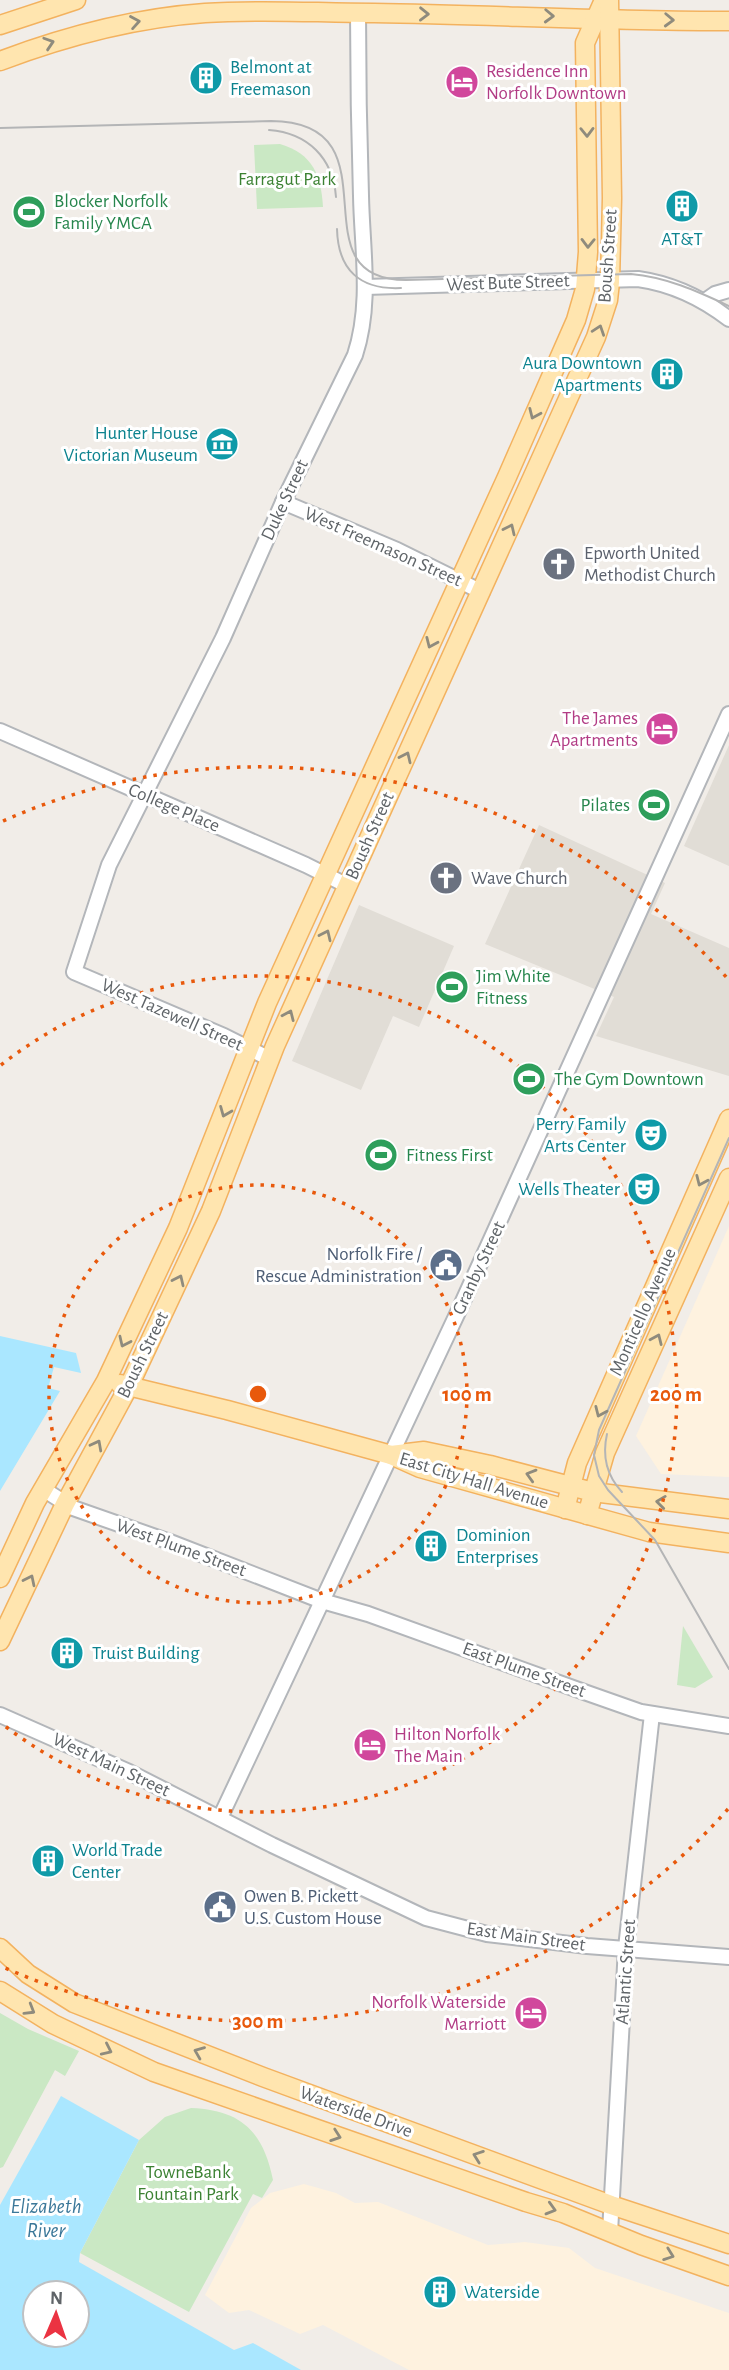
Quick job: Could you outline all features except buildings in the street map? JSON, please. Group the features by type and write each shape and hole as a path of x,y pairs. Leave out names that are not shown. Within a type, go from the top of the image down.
{"main road":[{"path":"0,25 76,0"},
{"path":"0,61 84,33 166,17 227,12 358,7 605,9 729,20"},
{"name":"Boush Street","path":"0,1641 65,1504 129,1386 211,1212 270,1059 592,348 608,300 611,280 605,9"},
{"name":"Boush Street","path":"0,1578 43,1489 106,1381 178,1228 267,1003 576,320 586,280 589,223 585,43 605,9"},
{"name":"Monticello Avenue","path":"565,1509 577,1463 729,1119"},
{"name":"Monticello Avenue","path":"587,1515 605,1453 729,1178"},
{"path":"106,1381 228,1410 391,1455"},
{"name":"East City Hall Avenue","path":"391,1455 424,1451 500,1467 593,1492 729,1509"},
{"name":"East City Hall Avenue","path":"391,1455 420,1468 662,1535 729,1543"},
{"name":"Waterside Drive","path":"0,1948 28,1975 74,2003 336,2104 611,2205 729,2244"},
{"name":"Waterside Drive","path":"0,1991 53,2024 154,2072 563,2213 729,2276"},
{"path":"306,2126 315,2115 336,2104"}],"street":[{"name":"Duke Street","path":"74,972 109,865 223,638 284,502 355,355 365,319 358,7"},
{"name":"West Bute Street","path":"365,287 638,279 656,282 705,301 729,319"},
{"path":"705,301 715,294 729,290"},
{"name":"West Freemason Street","path":"284,502 397,550 482,592"},
{"name":"Granby Street","path":"220,1818 518,1181 729,714"},
{"name":"College Place","path":"0,731 348,886"},
{"name":"West Tazewell Street","path":"74,972 270,1059"},
{"name":"West Plume Street","path":"43,1489 65,1504 322,1601"},
{"name":"East Plume Street","path":"322,1601 368,1614 652,1714 729,1726"},
{"name":"Atlantic Street","path":"610,2232 626,1948 652,1714"},
{"name":"West Main Street","path":"0,1715 129,1772 220,1818"},
{"name":"East Main Street","path":"220,1818 426,1917 487,1934 729,1957"}],"shaded area":[{"path":"729,745 729,866 684,846"},
{"path":"539,825 665,883 651,914 729,948 729,1076 596,1036 614,997 485,944"},
{"path":"359,905 454,946 419,1027 393,1016 361,1090 292,1061"},
{"path":"729,1226 729,1477 661,1474 636,1436"},
{"path":"304,2184 336,2193 355,2203 378,2202 488,2245 525,2242 569,2248 595,2268 729,2313 729,2370 409,2370 323,2325 300,2334 249,2310 229,2313 205,2295 251,2208 270,2193"}],"green space":[{"name":"Farragut Park","path":"280,144 300,154 313,167 320,185 323,207 257,209 254,145"},
{"path":"683,1626 713,1677 695,1688 677,1685"},
{"path":"0,2013 28,2029 79,2051 65,2076 55,2070 3,2167 0,2168"},
{"name":"TowneBank Fountain Park","path":"191,2108 224,2113 247,2126 263,2148 273,2180 262,2198 253,2194 189,2312 80,2253 139,2140 165,2117"}],"water":[{"path":"0,1336 76,1353 81,1373 54,1367 48,1388 60,1391 0,1491"},
{"name":"Elizabeth River","path":"61,2096 139,2140 80,2253 79,2262 234,2350 253,2343 301,2370 0,2370 0,2205"}],"tram line":[{"path":"0,128 271,121 310,128 331,146 341,172 347,230 355,255 373,273 406,280 631,274 669,281 729,306"},
{"path":"269,130 295,136 316,150 330,170 336,197"},
{"path":"337,229 342,256 354,275 374,285 401,288"},
{"path":"729,1138 599,1430 594,1455 599,1476 608,1490 655,1540 729,1669"},
{"path":"607,1434 607,1465 622,1492"}],"place":[{"name":"Belmont at Freemason","path":"206,78"},
{"name":"Residence Inn Norfolk Downtown","path":"462,82"},
{"name":"AT&T","path":"682,206"},
{"name":"Blocker Norfolk Family YMCA","path":"29,212"},
{"name":"Aura Downtown Apartments","path":"667,374"},
{"name":"Hunter House Victorian Museum","path":"222,444"},
{"name":"Epworth United Methodist Church","path":"559,564"},
{"name":"The James Apartments","path":"662,729"},
{"name":"Pilates","path":"654,805"},
{"name":"Wave Church","path":"446,878"},
{"name":"Jim White Fitness","path":"452,987"},
{"name":"The Gym Downtown","path":"529,1079"},
{"name":"Perry Family Arts Center","path":"651,1135"},
{"name":"Fitness First","path":"381,1155"},
{"name":"Wells Theater","path":"644,1189"},
{"name":"Norfolk Fire / Rescue Administration","path":"446,1265"},
{"name":"Dominion Enterprises","path":"431,1546"},
{"name":"Truist Building","path":"67,1653"},
{"name":"Hilton Norfolk The Main","path":"370,1745"},
{"name":"World Trade Center","path":"48,1861"},
{"name":"Owen B. Pickett U.S. Custom House","path":"220,1907"},
{"name":"Norfolk Waterside Marriott","path":"531,2013"},
{"name":"Waterside","path":"440,2292"}]}
